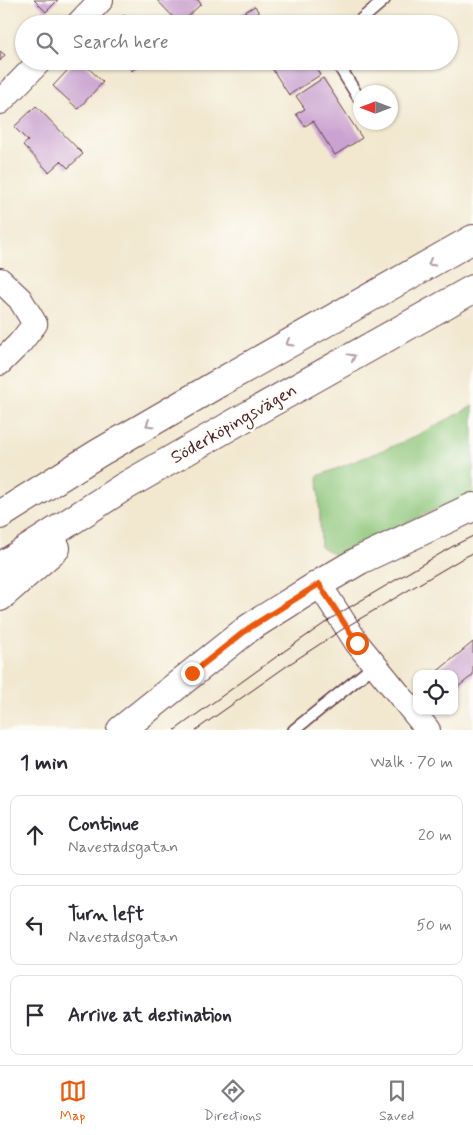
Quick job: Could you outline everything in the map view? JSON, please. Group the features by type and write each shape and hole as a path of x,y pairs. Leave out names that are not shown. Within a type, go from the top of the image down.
{"main road":[{"path":"0,515 97,454 473,239"},
{"name":"Söderköpingsvägen","path":"0,567 122,488 473,289"},
{"path":"0,597 122,488"},
{"path":"121,730 249,628 360,560 473,507"}],"street":[{"path":"87,15 101,0"},
{"path":"0,102 31,70"},
{"path":"0,280 20,299 35,324 20,343 0,363"},
{"path":"319,584 357,643 428,730"}],"lane":[{"path":"366,15 384,0"},
{"path":"342,70 353,89"},
{"path":"294,730 375,665"}],"green space":[{"path":"473,406 473,492 334,555 321,547 318,476 408,440"}],"building":[{"path":"34,0 58,0 46,12"},
{"path":"157,0 198,0 201,4 189,15 171,15"},
{"path":"255,6 260,15 239,15"},
{"path":"0,51 5,55 0,61"},
{"path":"68,70 90,70 103,82 78,109 53,86"},
{"path":"273,70 317,70 320,75 289,95"},
{"path":"323,78 353,124 353,130 357,130 362,138 335,155 313,121 305,126 296,114 305,109 296,96"},
{"path":"36,106 83,154 68,168 61,161 49,172 23,145 28,141 14,127"},
{"path":"473,642 473,675 458,687 458,670 439,670"}],"tram line":[{"path":"175,730 338,614 473,536"},
{"path":"196,730 346,627 473,553"}],"route":[{"path":"192,673 249,628 319,584 357,643"}]}
